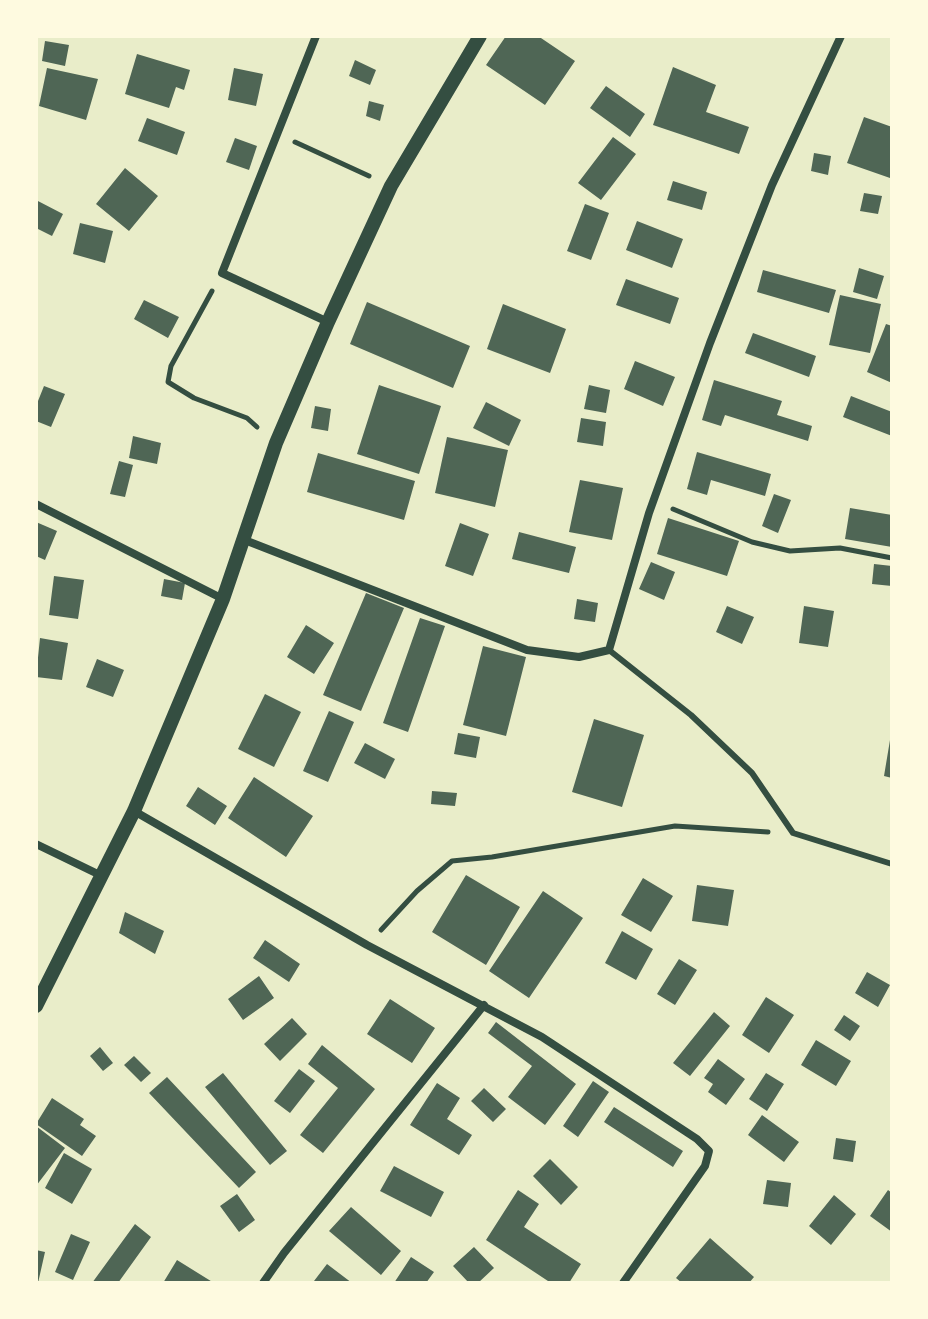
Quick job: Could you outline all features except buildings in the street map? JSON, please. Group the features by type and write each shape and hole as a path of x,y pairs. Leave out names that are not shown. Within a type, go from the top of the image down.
{"street":[{"path":"316,36 222,273 328,322"},
{"path":"36,1006 134,811 223,599 276,443 328,322 391,186 480,36"},
{"path":"242,539 527,650 579,657 609,650 654,499 710,343 772,185 841,36"},
{"path":"36,504 223,599"},
{"path":"134,811 367,945 555,1045 697,1139 709,1151 705,1166 623,1283"},
{"path":"36,844 103,876"},
{"path":"263,1283 484,1005"}],"lane":[{"path":"609,650 691,715 752,773 793,833 892,864"}],"path":[{"path":"279,135 391,186"},
{"path":"222,273 171,366 168,382 194,398 247,418 276,443"},
{"path":"654,499 752,542 790,551 840,548 892,558"},
{"path":"367,945 417,891 452,861 675,826 793,833"}]}
